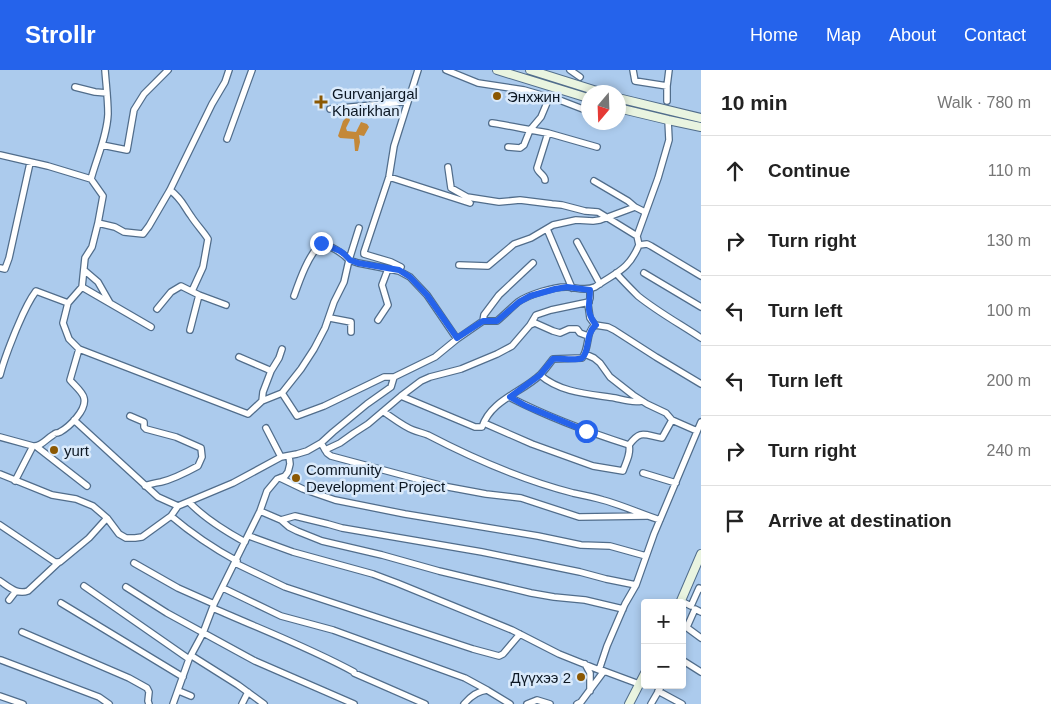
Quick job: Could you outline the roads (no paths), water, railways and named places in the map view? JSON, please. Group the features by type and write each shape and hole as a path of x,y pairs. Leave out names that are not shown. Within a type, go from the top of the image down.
{"main road":[{"path":"498,70 581,96"},
{"path":"530,70 581,86"},
{"path":"626,100 701,118"},
{"path":"626,109 701,127"},
{"path":"681,599 701,554"},
{"path":"629,704 641,680"}],"street":[{"path":"91,179 102,145 108,113 104,70"},
{"path":"102,145 127,150 134,110 144,94 168,70"},
{"path":"98,223 115,227 124,232 142,234 170,190 229,70"},
{"path":"227,140 252,70"},
{"path":"401,267 364,254 364,252 389,177 394,146 418,70"},
{"path":"446,70 478,83 524,90 581,109"},
{"path":"570,70 580,77"},
{"path":"633,70 635,81 667,86"},
{"path":"667,101 669,70"},
{"path":"75,87 107,93"},
{"path":"508,147 522,147 530,130 541,117 549,98"},
{"path":"330,109 408,101"},
{"path":"282,393 298,416 324,406 384,377 394,377 435,357 457,338 483,321 497,321 519,302 530,296 567,287 590,290 626,267 633,259 639,245 637,236 658,178 669,140 668,120"},
{"path":"492,123 548,133 598,147"},
{"path":"546,180 537,168 548,133"},
{"path":"0,155 48,166 91,179 102,196 92,247 85,258 82,287 68,303 63,323 69,339 79,349 248,414 262,401 282,393 314,349 330,318 338,292 344,282 353,246 360,228"},
{"path":"0,268 5,269 9,258 30,163"},
{"path":"448,167 451,188 467,197 499,202 520,200 598,212 637,236"},
{"path":"389,177 470,203"},
{"path":"594,181 645,212"},
{"path":"170,190 179,197 208,239 203,266 192,291"},
{"path":"459,265 488,266 514,244 531,238 553,225 576,220 593,221 607,218 635,207"},
{"path":"547,229 572,288"},
{"path":"577,242 600,284"},
{"path":"294,296 303,272 321,243 340,251 350,260 399,270 410,277 439,311 457,338"},
{"path":"639,245 647,244 701,276"},
{"path":"483,321 484,315 499,295 534,263"},
{"path":"378,320 388,305 382,284 388,269"},
{"path":"84,270 98,282 111,304"},
{"path":"616,273 638,296 701,338"},
{"path":"644,273 701,307"},
{"path":"157,309 171,292 180,286 226,304"},
{"path":"82,287 151,327"},
{"path":"590,290 590,318 596,325 608,327 701,384"},
{"path":"0,375 18,324 28,301 36,291 68,303"},
{"path":"190,330 200,294"},
{"path":"325,450 340,443 368,424 422,381 430,377 461,370 512,346 530,325 536,314 589,302"},
{"path":"330,318 351,322 351,332"},
{"path":"530,325 534,323 560,332 577,329 580,333 588,336"},
{"path":"401,396 475,427 482,427 489,413 498,403 510,397 540,375 553,359 582,358 585,354 588,336 591,329 596,325"},
{"path":"15,481 35,447 61,431 74,420 85,404 84,396 70,380 79,349"},
{"path":"262,401 263,392 271,371 282,349"},
{"path":"585,354 594,358 610,377 642,401 666,413 672,420 697,431"},
{"path":"238,357 271,371"},
{"path":"540,375 549,382 583,394 616,398 630,402 642,401"},
{"path":"0,474 52,495 76,499 93,506 107,518 119,534 126,538 142,537 171,516 178,506 233,483 281,457 307,451 321,443 367,404 391,387 394,377"},
{"path":"510,397 526,406 586,431 629,445"},
{"path":"384,412 413,430 424,433 486,462 540,482 573,493 601,499 660,520"},
{"path":"130,416 144,422 144,427 146,428 176,437 201,448 202,457 198,466 161,482 145,486"},
{"path":"74,420 158,497 178,506"},
{"path":"484,423 532,444 593,466 623,471 629,455 629,445 636,436 641,434 662,438 672,420"},
{"path":"577,704 590,691 602,671 606,646 636,585 660,520 701,422"},
{"path":"266,428 281,457"},
{"path":"0,437 35,447 87,486"},
{"path":"321,443 330,456 442,486 521,498 579,517 646,516"},
{"path":"173,704 222,588 260,511 266,491 276,479 284,476 290,468 289,456"},
{"path":"643,473 676,483"},
{"path":"280,478 303,489 336,500 405,514 582,544 610,546 646,556"},
{"path":"189,502 205,517 226,531 247,539 373,574 474,614 559,654 639,684"},
{"path":"260,511 281,520 297,531 322,541 531,593 585,600 623,609"},
{"path":"171,516 216,550 285,587 499,656 520,634"},
{"path":"281,520 296,516 342,528 482,552 636,585"},
{"path":"0,581 18,593 28,591 58,562 89,538 107,518"},
{"path":"0,525 58,562"},
{"path":"134,563 178,588 255,627 329,658 354,673 425,704"},
{"path":"84,586 191,658 238,685 264,704"},
{"path":"126,587 203,634 255,661 354,704"},
{"path":"222,588 280,616 333,630 442,669 464,678 510,704"},
{"path":"686,604 692,606 699,588 701,589"},
{"path":"9,600 16,591"},
{"path":"61,603 183,677"},
{"path":"686,623 695,609 701,612"},
{"path":"686,626 701,638"},
{"path":"22,632 129,678 147,688 150,692 149,704"},
{"path":"1,660 99,697 109,704"},
{"path":"686,663 701,672"},
{"path":"584,664 590,673 590,691"},
{"path":"651,704 659,689"},
{"path":"661,689 682,704"},
{"path":"464,704 481,690 487,690"},
{"path":"179,691 191,696"},
{"path":"242,704 248,692"},
{"path":"0,696 24,704"},
{"path":"527,704 538,700 550,704"}],"place":[{"name":"Энхжин","path":"497,96"},
{"name":"Gurvanjargal Khairkhan","path":"321,102"},
{"name":"yurt","path":"54,450"},
{"name":"Community Development Project","path":"296,478"},
{"name":"Дүүхээ 2","path":"581,677"}]}
